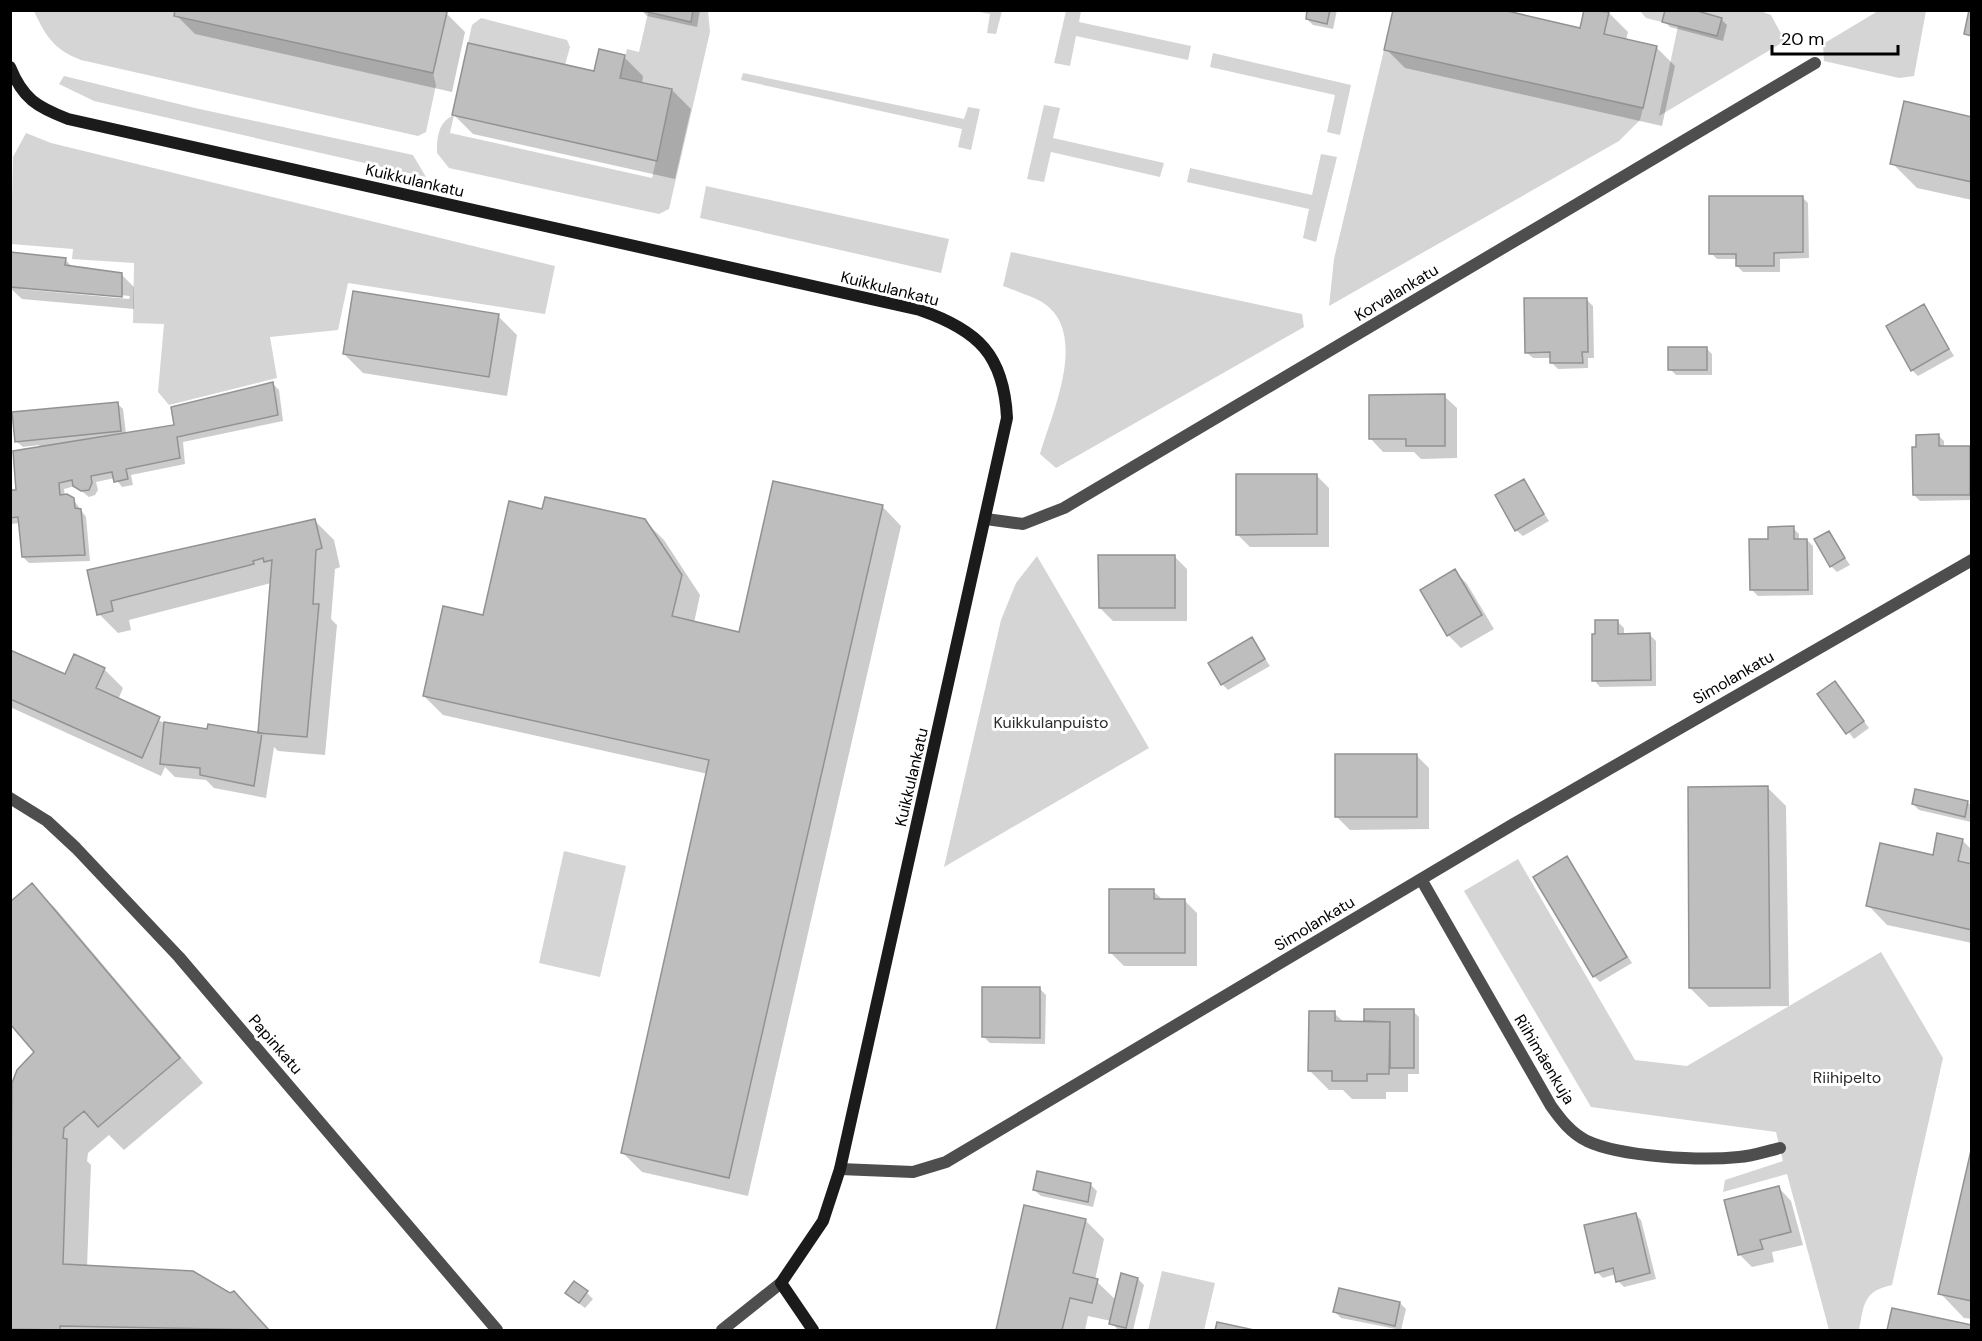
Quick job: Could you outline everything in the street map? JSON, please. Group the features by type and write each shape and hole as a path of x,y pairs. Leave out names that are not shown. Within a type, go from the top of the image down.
{"street":[{"name":"Korvalankatu","path":"986,519 1023,524 1064,508 1815,63"},
{"name":"Kuikkulankatu","path":"10,67 22,90 33,103 68,119 759,273 941,317 981,344 994,359 1006,392 1007,418 840,1168"},
{"name":"Simolankatu","path":"840,1168 914,1172 945,1162 1421,879 1971,560"},
{"name":"Papinkatu","path":"10,798 47,821 76,848 179,957 497,1330"},
{"name":"Riihimäenkuja","path":"1421,879 1545,1095 1567,1127 1586,1141 1607,1148 1655,1155 1706,1159 1741,1157 1780,1148"},
{"path":"722,1330 781,1283 824,1221 840,1168"},
{"path":"781,1283 813,1330"}],"green space":[{"path":"34,11 175,11 176,16 433,73 436,85 426,132 418,136 81,60 64,52 52,41"},
{"path":"693,11 708,11 710,32 669,209 659,214 449,168 437,153 438,136 442,126 454,115 450,133 652,178 672,89 620,78 627,49 639,52 648,13 690,22"},
{"path":"974,11 1002,11 996,34 987,33 990,14"},
{"path":"1066,11 1081,11 1079,22 1191,46 1188,60 1076,36 1070,66 1054,63"},
{"path":"1640,11 1760,11 1771,15 1785,41 1659,116 1678,26 1646,18"},
{"path":"1878,11 1926,11 1914,76 1899,78 1824,61 1823,44"},
{"path":"481,18 567,40 570,47 565,65 468,43 472,25"},
{"path":"1384,50 1643,108 1640,120 1619,141 1329,306 1334,259"},
{"path":"1213,53 1351,85 1340,135 1327,132 1335,95 1210,67"},
{"path":"743,73 964,119 968,107 980,109 971,150 958,147 962,129 741,80"},
{"path":"64,76 195,108 413,155 426,177 94,101 59,84"},
{"path":"1044,105 1060,108 1053,138 1164,163 1160,177 1051,152 1044,182 1027,179"},
{"path":"26,133 51,143 555,266 545,314 348,283 338,330 270,337 277,378 169,405 158,392 164,324 133,323 134,263 72,259 73,249 11,244 13,157"},
{"path":"1321,154 1337,157 1316,242 1303,238 1309,209 1187,182 1190,168 1312,195"},
{"path":"706,186 949,239 941,273 700,218"},
{"path":"1011,252 1302,314 1304,327 1056,468 1040,454 1064,374 1066,352 1064,333 1056,315 1042,302 1003,286"},
{"name":"Kuikkulanpuisto","path":"1037,556 1149,748 944,867 1001,620 1016,583"},
{"path":"564,851 626,866 600,977 539,963"},
{"name":"Riihipelto","path":"1518,859 1635,1060 1687,1066 1881,952 1943,1058 1892,1285 1875,1291 1866,1300 1859,1330 1829,1330 1787,1174 1723,1192 1725,1180 1783,1161 1776,1132 1591,1107 1464,891"},
{"path":"1162,1271 1215,1283 1204,1330 1148,1330"}],"building":[{"path":"175,10 441,10 447,12 433,73 174,16"},
{"path":"639,10 693,10 691,22"},
{"path":"1307,10 1330,10 1327,24 1306,19"},
{"path":"1393,10 1503,10 1580,28 1584,10 1609,12 1604,34 1657,46 1643,108 1384,50"},
{"path":"1665,10 1694,10 1722,18 1717,36 1662,22"},
{"path":"1969,10 1972,10 1972,36 1964,34"},
{"path":"468,43 594,71 599,49 625,55 620,78 672,89 657,161 452,115"},
{"path":"1904,101 1972,117 1972,182 1890,164"},
{"path":"1709,196 1803,196 1803,252 1774,253 1774,266 1736,266 1736,254 1709,254"},
{"path":"10,252 66,258 65,265 122,273 122,297 10,287"},
{"path":"353,291 499,314 489,377 343,354"},
{"path":"1524,298 1587,298 1588,352 1582,352 1583,363 1550,363 1550,352 1525,353"},
{"path":"1924,304 1949,349 1911,371 1886,326"},
{"path":"1668,347 1707,347 1707,370 1668,370"},
{"path":"273,382 278,415 177,437 180,458 126,469 128,479 114,482 112,472 91,476 92,483 89,490 81,491 73,486 72,480 59,483 60,495 67,494 74,498 75,508 81,509 85,555 22,557 18,517 10,518 10,490 16,490 13,451 174,425 171,407"},
{"path":"1445,394 1445,446 1406,446 1406,439 1369,439 1369,395"},
{"path":"118,402 121,431 15,442 12,412"},
{"path":"1939,434 1939,446 1970,446 1970,495 1913,495 1912,447 1916,447 1916,435"},
{"path":"1236,474 1317,474 1317,534 1236,535"},
{"path":"1524,479 1544,514 1515,531 1495,495"},
{"path":"773,481 883,505 729,1178 621,1153 709,760 423,696 443,606 483,615 509,501 542,509 545,497 645,519 682,575 672,616 739,632"},
{"path":"315,519 322,548 316,550 313,604 319,604 307,737 258,733 272,560 264,562 263,558 253,561 254,564 111,601 113,611 97,615 87,570"},
{"path":"1794,526 1794,539 1807,539 1808,590 1750,590 1749,539 1768,539 1768,527"},
{"path":"1829,531 1845,558 1830,567 1814,539"},
{"path":"1098,555 1175,555 1175,608 1099,608"},
{"path":"1455,569 1482,615 1447,636 1420,590"},
{"path":"1595,620 1618,620 1618,634 1650,633 1651,680 1592,681 1592,634 1595,634"},
{"path":"1252,637 1265,659 1221,685 1208,663"},
{"path":"10,650 65,674 74,654 105,668 96,688 160,717 142,758 10,699"},
{"path":"1835,681 1864,721 1846,734 1817,694"},
{"path":"164,722 207,729 208,724 262,733 254,786 200,775 200,768 160,764"},
{"path":"1335,754 1417,754 1417,817 1335,817"},
{"path":"1768,786 1770,988 1689,988 1688,787"},
{"path":"1915,789 1968,801 1965,817 1912,804"},
{"path":"1937,833 1963,839 1958,861 1972,864 1972,930 1866,906 1880,843 1933,855"},
{"path":"1567,856 1627,957 1593,977 1533,877"},
{"path":"32,883 180,1058 98,1127 84,1111 64,1128 63,1138 67,1139 63,1264 193,1271 230,1293 234,1291 269,1330 60,1326 60,1330 10,1329 12,1083 17,1070 34,1052 10,1024 10,902"},
{"path":"1109,889 1154,889 1154,899 1185,899 1185,953 1109,953"},
{"path":"982,987 1040,987 1040,1038 982,1037"},
{"path":"1364,1009 1414,1009 1414,1068 1390,1068 1390,1022 1364,1021"},
{"path":"1309,1011 1335,1011 1335,1021 1390,1022 1389,1074 1367,1074 1367,1081 1332,1081 1332,1071 1308,1071"},
{"path":"1972,1146 1972,1301 1938,1294"},
{"path":"1037,1171 1091,1183 1088,1202 1033,1190"},
{"path":"1779,1186 1791,1232 1760,1240 1763,1249 1738,1255 1724,1200"},
{"path":"1024,1205 1086,1219 1073,1273 1098,1279 1092,1303 1070,1298 1062,1330 996,1330"},
{"path":"1636,1213 1650,1273 1616,1282 1613,1268 1595,1273 1584,1225"},
{"path":"1121,1273 1138,1278 1126,1328 1109,1324"},
{"path":"574,1281 588,1291 579,1303 565,1293"},
{"path":"1339,1288 1400,1302 1395,1326 1333,1312"},
{"path":"1892,1308 1972,1325 1972,1330 1887,1330"},
{"path":"1217,1322 1254,1330 1215,1330"}]}
